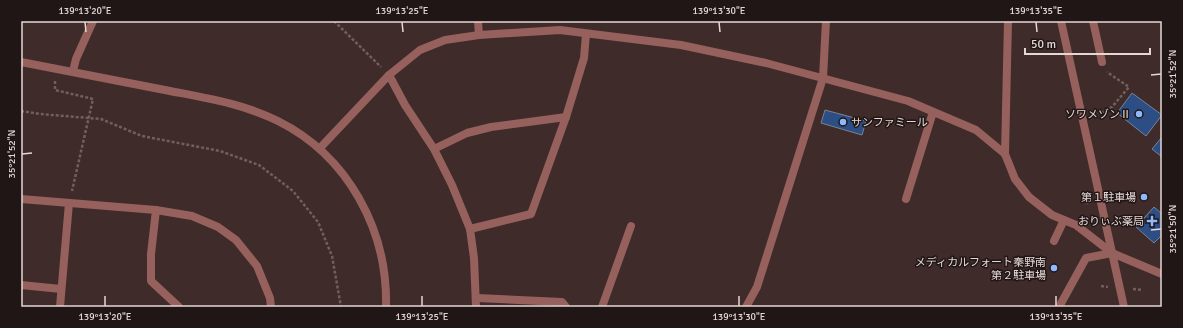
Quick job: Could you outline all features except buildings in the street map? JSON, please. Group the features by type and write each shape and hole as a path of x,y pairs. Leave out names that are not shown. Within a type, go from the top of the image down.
{"street":[{"path":"73,71 76,59 93,21"},
{"path":"478,21 479,35"},
{"path":"746,307 757,287 823,78 826,21"},
{"path":"1008,21 1005,154 1015,179 1029,197 1052,215 1076,226 1112,253 1162,274"},
{"path":"1061,21 1124,307"},
{"path":"1093,21 1102,62"},
{"path":"320,148 389,75 420,50 445,40 479,35 560,30 681,46 766,63 908,101 976,130 1005,154"},
{"path":"470,229 531,214 566,117 584,58 586,34"},
{"path":"21,62 73,71 213,100 256,112 278,121 320,148 343,175 361,201 373,227 383,258 387,290 386,307"},
{"path":"389,75 405,105 434,149 452,185 470,229 474,258 477,298 476,307"},
{"path":"906,200 933,112"},
{"path":"434,149 467,133 492,127 566,117"},
{"path":"21,199 156,210 192,216 218,227 236,240 257,266 270,298 271,307"},
{"path":"60,307 69,203"},
{"path":"156,210 151,254 151,281 179,307"},
{"path":"1054,241 1064,220"},
{"path":"602,307 631,226"},
{"path":"1059,307 1086,258 1112,253"},
{"path":"21,285 61,289"},
{"path":"477,298 562,302 566,307"}],"path":[{"path":"334,21 370,55"},
{"path":"1101,113 1112,107 1129,88 1106,71"},
{"path":"55,82 55,90 93,99 69,203"},
{"path":"21,111 102,119 142,136 220,151 259,165 293,191 318,222 332,256 341,307"},
{"path":"1081,200 1090,204"},
{"path":"1116,217 1124,221"},
{"path":"1101,286 1109,287"},
{"path":"1132,289 1143,290"}],"place":[{"name":"ソワメゾンⅡ","path":"1139,114"},
{"name":"サンファミール","path":"843,122"},
{"name":"第１駐車場","path":"1144,197"},
{"name":"おりぃぶ薬局","path":"1152,221"},
{"name":"メディカルフォート秦野南 第２駐車場","path":"1054,268"}]}
